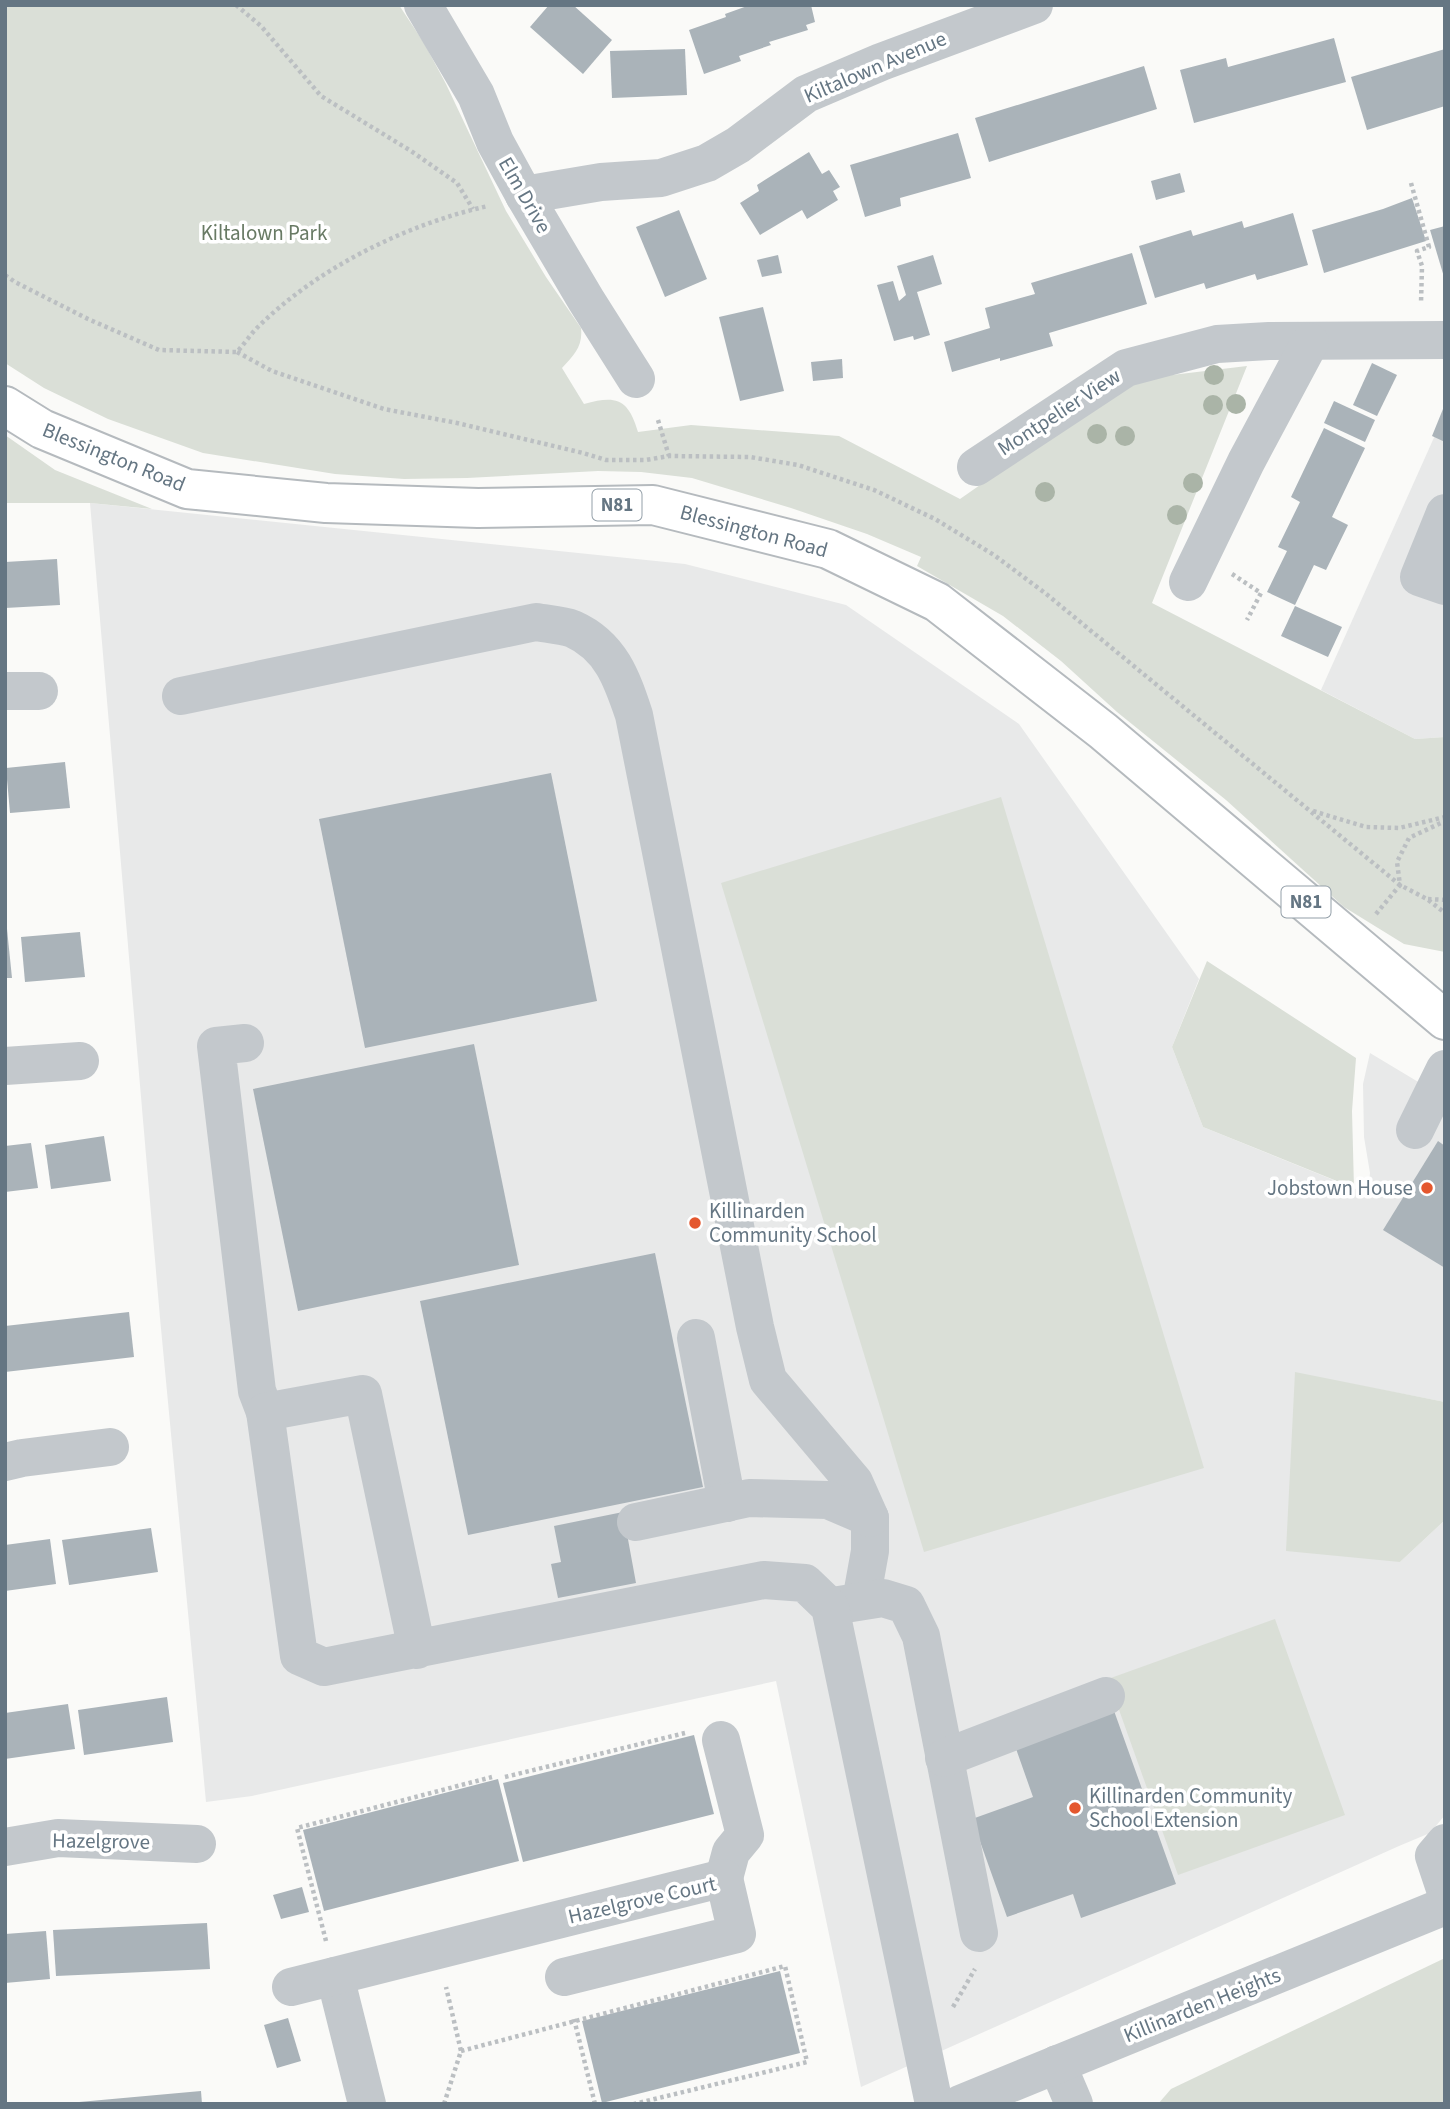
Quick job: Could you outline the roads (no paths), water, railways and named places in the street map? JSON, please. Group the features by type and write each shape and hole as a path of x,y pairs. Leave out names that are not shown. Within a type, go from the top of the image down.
{"main road":[{"name":"Blessington Road","path":"5,406 42,429 187,489 326,503 478,508 653,505 828,549 937,602 1103,731 1445,1020"}],"street":[{"name":"Elm Drive","path":"423,5 476,95 495,142 524,195 636,379"},
{"name":"Kiltalown Avenue","path":"524,195 601,182 661,178 706,163 738,145 806,94 892,57 1034,5"},
{"name":"Montpelier View","path":"976,467 1126,368 1217,344 1445,340"},
{"path":"1188,582 1246,462 1310,342"},
{"path":"1445,513 1419,577 1445,586"},
{"path":"181,696 536,622 573,629 603,648 621,675 634,715 755,1327 768,1380 854,1482 870,1518 870,1551 845,1604 934,2104"},
{"path":"245,1044 216,1046 257,1391 265,1412 299,1656 324,1667 764,1580 805,1583 845,1604 883,1598 906,1605 921,1636 979,1933"},
{"path":"5,1066 80,1061"},
{"path":"1415,1130 1445,1069"},
{"path":"696,1338 727,1503"},
{"path":"265,1412 363,1394 417,1650"},
{"path":"5,1462 110,1447"},
{"path":"636,1522 749,1498 828,1500 870,1518"},
{"path":"944,1758 1106,1696"},
{"path":"707,1735 745,1835 731,1852 724,1878"},
{"name":"Hazelgrove","path":"5,1847 58,1838 197,1844"},
{"path":"1445,1843 1433,1856 1445,1889"},
{"name":"Hazelgrove Court","path":"291,1987 724,1878 737,1934 564,1977"},
{"name":"Killinarden Heights","path":"960,2104 1445,1906"},
{"path":"335,1976 367,2104"},
{"path":"1058,2064 1074,2104"}],"place":[{"name":"Jobstown House","path":"1427,1188"},
{"name":"Killinarden Community School","path":"695,1223"},
{"name":"Killinarden Community School Extension","path":"1075,1808"}],"park label":[{"name":"Kiltalown Park","path":"264,233"}]}
